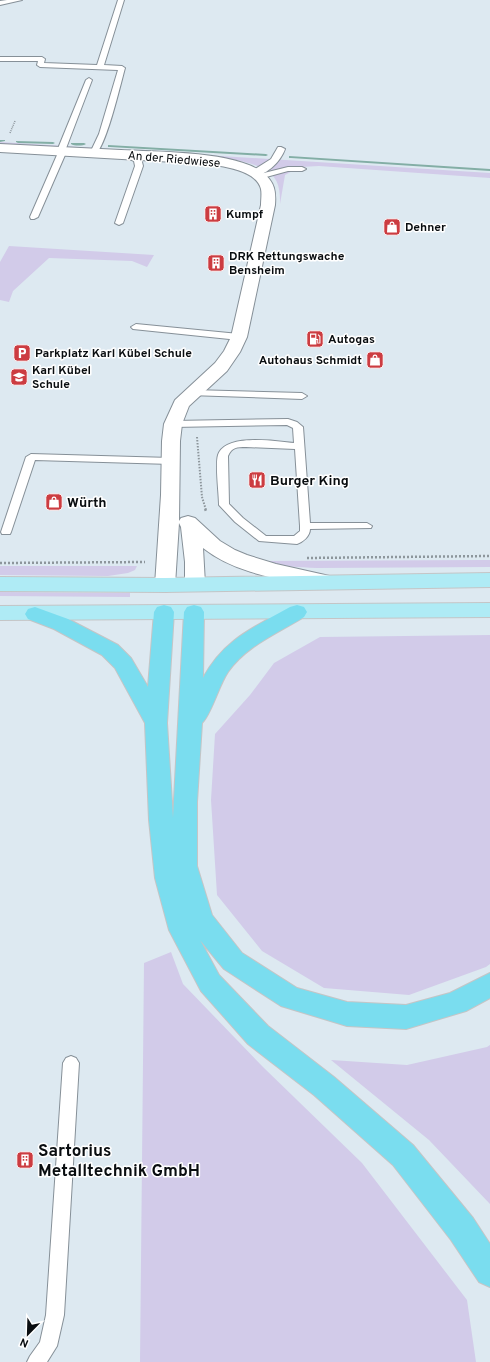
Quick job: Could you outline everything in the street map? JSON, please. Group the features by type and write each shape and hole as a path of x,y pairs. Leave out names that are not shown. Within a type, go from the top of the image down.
{"highway":[{"path":"164,612 156,723 161,820 168,878 182,930 210,983 258,1035 324,1086 403,1155 462,1229 490,1271"},
{"path":"194,612 190,730 185,802 185,866 200,920 233,960 290,998 347,1014 406,1017 456,1003 490,985"},
{"path":"190,730 208,689 232,654 253,638 298,612"},
{"path":"35,614 61,624 110,650 123,663 156,723"}],"main road":[{"path":"0,584 165,585 490,580"},
{"path":"194,612 196,584"},
{"path":"164,612 165,585"},
{"path":"0,613 35,614 490,610"}],"street":[{"name":"An der Riedwiese","path":"0,148 201,159 241,167 257,175"},
{"path":"165,585 171,496 173,424 181,404 221,367 232,352 239,337 268,205 268,189 265,183 257,175"},
{"path":"171,496 191,526 208,542 227,554 277,572 328,582"},
{"path":"191,526 196,584"}],"lane":[{"path":"0,3 19,0"},
{"path":"100,67 121,0"},
{"path":"0,59 42,60 40,65 122,68 103,134 94,153"},
{"path":"34,217 61,155 61,151 89,80"},
{"path":"257,175 273,162 280,154 281,150"},
{"path":"119,223 139,166 138,160 129,155"},
{"path":"257,175 288,169 302,169"},
{"path":"136,327 239,337"},
{"path":"192,393 302,396"},
{"path":"173,424 288,422 298,427 305,532 297,540 263,539 239,520 224,505 223,456 228,448 240,445 299,446"},
{"path":"6,532 31,457 171,461"},
{"path":"305,526 367,526"},
{"path":"36,1362 48,1346 55,1315 71,1063"}],"shaded area":[{"path":"0,142 490,173 490,178 319,166 300,167 285,175 280,204 279,187 272,174 249,163 237,160 0,145"},
{"path":"9,246 154,255 147,267 132,261 49,258 13,291 9,302 0,300 0,262"},
{"path":"490,560 490,567 317,568 284,566 265,561"},
{"path":"0,566 137,566 135,570 128,573 108,576 0,575"},
{"path":"0,592 130,593 130,597 0,596"},
{"path":"490,635 490,964 486,967 409,995 324,988 262,951 217,895 211,800 215,734 250,695 274,663 320,637"},
{"path":"171,952 183,984 263,1067 362,1163 467,1300 476,1362 140,1362 144,963"},
{"path":"490,1045 490,1204 429,1140 331,1060 407,1065 487,1047"}],"waterway":[{"path":"18,142 53,143"},
{"path":"73,144 84,144"},
{"path":"110,146 266,155"},
{"path":"291,157 490,170"}],"place":[{"name":"Kumpf","path":"213,214"},
{"name":"Dehner","path":"392,227"},
{"name":"DRK Rettungswache Bensheim","path":"216,263"},
{"name":"Autogas","path":"315,339"},
{"name":"Parkplatz Karl Kübel Schule","path":"22,353"},
{"name":"Autohaus Schmidt","path":"375,360"},
{"name":"Karl Kübel Schule","path":"19,377"},
{"name":"Burger King","path":"257,480"},
{"name":"Würth","path":"54,502"},
{"name":"Sartorius Metalltechnik GmbH","path":"25,1160"}]}
